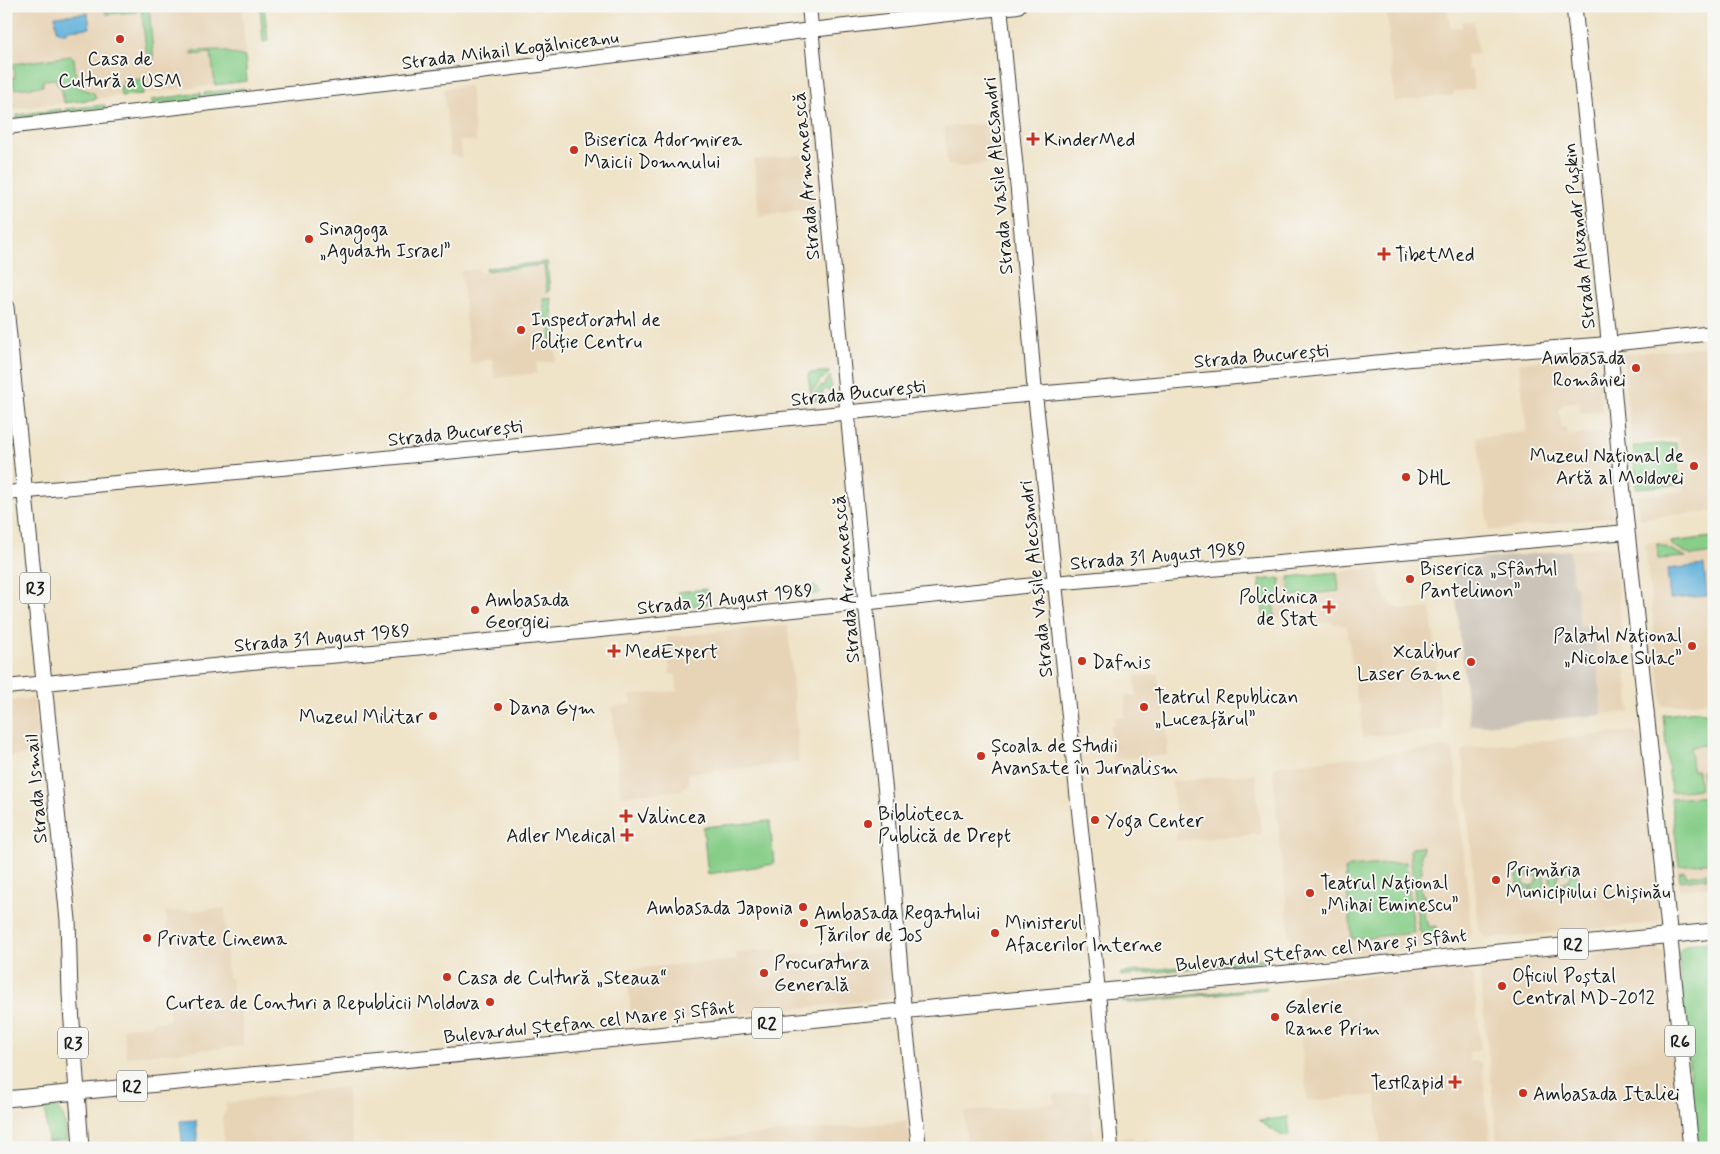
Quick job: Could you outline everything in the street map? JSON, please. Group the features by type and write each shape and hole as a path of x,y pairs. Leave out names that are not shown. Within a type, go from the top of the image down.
{"main road":[{"name":"Strada Armenească","path":"809,6 828,222 919,1148"},
{"name":"Strada Mihail Kogălniceanu","path":"6,127 539,65 1018,6"},
{"name":"Strada Alexandr Pușkin","path":"1574,6 1691,1148"},
{"name":"Strada Vasile Alecsandri","path":"1000,7 1020,210 1035,394 1098,991 1111,1148"},
{"name":"Strada Ismail","path":"6,307 68,920 70,994 81,1148"},
{"name":"Strada București","path":"6,493 304,466 1035,394 1411,359 1609,344 1714,333"},
{"name":"Strada 31 August 1989","path":"6,687 281,659 591,631 1054,583 1627,532"},
{"name":"Bulevardul Ștefan cel Mare și Sfânt","path":"6,1099 1714,930"}],"shaded area":[{"path":"6,6 242,6 247,81 6,110"},
{"path":"1386,6 1447,6 1450,28 1462,27 1462,22 1474,21 1478,54 1466,55 1468,70 1472,70 1474,89 1454,91 1454,95 1395,102 1388,44 1389,33"},
{"path":"470,85 476,141 460,141 462,158 450,155 444,89"},
{"path":"999,122 1003,161 963,167 947,165 944,127"},
{"path":"809,154 815,210 759,216 754,160"},
{"name":"Inspectoratul de Poliție Centru","path":"547,266 556,361 537,363 537,373 495,378 492,359 470,364 461,271 479,269 480,273"},
{"name":"Ambasada României","path":"1706,346 1714,409 1714,511 1639,519 1637,496 1683,491 1678,437 1632,443 1622,357 1620,354 1623,352 1625,354"},
{"path":"1586,355 1598,366 1603,411 1581,413 1579,401 1564,403 1559,410 1561,426 1567,430 1567,436 1604,432 1613,517 1489,531 1477,437 1527,432 1519,363 1584,357"},
{"path":"1714,536 1714,701 1662,706 1645,543"},
{"path":"1610,546 1614,549 1630,712 1602,715 1594,626 1580,627 1576,586 1573,585 1570,550"},
{"path":"1570,550 1573,585 1576,586 1580,627 1594,626 1602,715 1470,726 1452,562"},
{"path":"1378,568 1382,590 1395,607 1402,610 1431,608 1443,730 1362,737 1360,704 1357,704 1347,626 1329,622 1298,625 1297,616 1264,619 1259,580"},
{"path":"788,625 799,763 688,773 689,783 682,790 620,796 612,707 632,704 631,695 677,691 676,675 670,674 667,637"},
{"name":"Teatrul Republican „Luceafărul”","path":"1158,674 1159,686 1163,696 1168,755 1113,760 1110,725 1115,725 1114,718 1125,717 1125,696 1136,695 1135,676"},
{"path":"34,699 39,754 6,757 6,701"},
{"path":"1714,710 1714,886 1680,890 1663,715"},
{"path":"1634,731 1642,738 1660,919 1654,923 1490,939 1484,937 1479,929 1463,750"},
{"path":"1447,747 1452,750 1454,755 1471,929 1469,938 1460,944 1300,959 1295,956 1291,948 1273,776 1275,767"},
{"path":"1255,773 1261,834 1176,841 1176,834 1178,833 1172,782"},
{"path":"225,908 228,978 231,978 234,1000 239,1000 244,1046 126,1057 123,1028 151,1025 153,1022 170,1019 164,966 169,961 166,912"},
{"path":"891,947 895,994 889,999 653,1023 635,1022 631,1018 627,969 736,960 736,953 778,949 778,956"},
{"path":"1652,948 1661,951 1665,957 1685,1148 1498,1148 1480,977 1482,970 1491,964"},
{"path":"1459,967 1467,969 1473,977 1481,1049 1469,1052 1469,1061 1478,1061 1482,1064 1491,1148 1381,1148 1376,1095 1307,1101 1296,992 1299,985 1307,982"},
{"path":"347,1087 353,1148 225,1148 222,1117 227,1110 226,1103"},
{"path":"1089,1091 1095,1148 959,1148 959,1146 967,1145 964,1112 1055,1103 1054,1094"},
{"path":"908,1121 910,1148 610,1148"},
{"path":"1132,1136 1133,1141 1149,1139 1150,1148 1123,1148 1122,1137"}],"green space":[{"path":"105,6 135,6 136,12 106,14"},
{"path":"141,6 149,6 154,65 147,58"},
{"path":"260,6 264,6 268,41 263,42"},
{"path":"219,50 245,57 247,81 215,85 211,53 192,55 192,51"},
{"path":"71,56 74,58 77,87 94,93 96,99 64,103 61,85 57,85 56,79 43,80 43,86 14,89 14,68 6,68 6,65"},
{"path":"142,79 143,94 121,96 120,86 124,86 123,81"},
{"path":"244,88 245,95 205,100 204,93"},
{"path":"201,93 202,100 151,104 150,100"},
{"path":"105,105 105,111 66,115 65,109"},
{"path":"61,109 62,116 17,121 17,115"},
{"path":"547,262 550,291 547,292 544,265 486,271 486,268"},
{"path":"543,298 551,298 555,341 551,341 549,320 545,320"},
{"path":"830,372 823,379 819,380 819,383 811,393 809,373"},
{"path":"830,376 832,392 826,389 822,393 827,399 812,401 811,396 821,386 825,385"},
{"path":"1676,443 1680,485 1636,488 1633,446"},
{"path":"1712,537 1713,553 1692,556 1672,545 1671,542"},
{"path":"1657,543 1686,557 1658,559"},
{"path":"1337,572 1339,591 1290,596 1289,577"},
{"path":"1280,578 1281,597 1273,598 1275,618 1264,619 1259,580"},
{"path":"815,586 821,592 818,594 796,596 789,590 792,588"},
{"path":"706,589 708,604 679,607 678,592"},
{"path":"1697,711 1705,712 1712,721 1714,769 1708,770 1709,788 1704,788 1702,770 1708,769 1705,745 1690,747 1692,770 1698,770 1700,789 1671,792 1663,715"},
{"path":"1711,796 1712,810 1714,810 1714,862 1679,866 1671,799"},
{"path":"770,821 774,864 708,874 703,827"},
{"path":"1412,848 1423,848 1423,853 1421,853 1422,873 1419,874 1426,910 1424,911 1425,920 1428,927 1436,926 1437,933 1422,934 1419,931 1410,851"},
{"path":"1406,862 1414,933 1352,939 1345,870 1350,867"},
{"path":"1571,868 1576,870 1578,883 1574,886 1565,887 1565,882 1569,881 1571,877 1570,873 1564,873 1563,869"},
{"path":"1562,869 1562,873 1558,874 1557,883 1563,882 1563,887 1554,888 1550,882 1550,873 1554,870"},
{"path":"1538,871 1544,875 1545,886 1541,889 1532,890 1532,885 1536,885 1538,880 1537,876 1531,876 1531,872"},
{"path":"1685,871 1686,876 1706,873 1707,878 1680,881 1679,872"},
{"path":"1529,872 1529,877 1525,877 1524,885 1530,885 1531,890 1521,890 1517,886 1517,876 1521,873"},
{"path":"1714,942 1714,1148 1697,1148 1678,953 1685,946"},
{"path":"1264,958 1264,961 1121,976 1121,973"},
{"path":"1267,987 1267,989 1128,1003 1122,1002"},
{"path":"45,1107 54,1107 61,1113 66,1140 48,1142"},
{"path":"1288,1117 1290,1136 1282,1136 1259,1121"}],"water":[{"path":"88,13 90,28 67,30 67,33 57,31 55,16"},
{"path":"1704,565 1707,596 1670,599 1667,569"},
{"path":"196,1120 198,1148 183,1148 180,1121"}],"place":[{"name":"Casa de Cultură a USM","path":"120,39"},
{"name":"KinderMed","path":"1033,139"},
{"name":"Biserica Adormirea Maicii Domnului","path":"574,150"},
{"name":"Sinagoga „Agudath Israel”","path":"309,239"},
{"name":"TibetMed","path":"1384,254"},
{"name":"Inspectoratul de Poliție Centru","path":"521,330"},
{"name":"Ambasada României","path":"1636,368"},
{"name":"Muzeul Național de Artă al Moldovei","path":"1694,466"},
{"name":"DHL","path":"1406,477"},
{"name":"Biserica „Sfântul Pantelimon”","path":"1410,579"},
{"name":"Policlinica de Stat","path":"1329,607"},
{"name":"Ambasada Georgiei","path":"475,610"},
{"name":"Palatul Național „Nicolae Sulac”","path":"1692,646"},
{"name":"MedExpert","path":"614,651"},
{"name":"Dafnis","path":"1082,661"},
{"name":"Xcalibur Laser Game","path":"1471,662"},
{"name":"Dana Gym","path":"498,707"},
{"name":"Teatrul Republican „Luceafărul”","path":"1144,707"},
{"name":"Muzeul Militar","path":"433,716"},
{"name":"Școala de Studii Avansate în Jurnalism","path":"981,756"},
{"name":"Valincea","path":"626,816"},
{"name":"Yoga Center","path":"1095,820"},
{"name":"Biblioteca Publică de Drept","path":"868,824"},
{"name":"Adler Medical","path":"627,835"},
{"name":"Primăria Municipiului Chișinău","path":"1496,880"},
{"name":"Teatrul Național „Mihai Eminescu”","path":"1310,893"},
{"name":"Ambasada Japonia","path":"803,907"},
{"name":"Ambasada Regatului Țărilor de Jos","path":"804,923"},
{"name":"Ministerul Afacerilor Interne","path":"995,933"},
{"name":"Private Cinema","path":"147,938"},
{"name":"Procuratura Generală","path":"764,973"},
{"name":"Casa de Cultură „Steaua“","path":"447,977"},
{"name":"Oficiul Poștal Central MD-2012","path":"1502,986"},
{"name":"Curtea de Conturi a Republicii Moldova","path":"490,1002"},
{"name":"Galerie Rame Prim","path":"1275,1017"},
{"name":"TestRapid","path":"1455,1082"},
{"name":"Ambasada Italiei","path":"1523,1093"}]}
